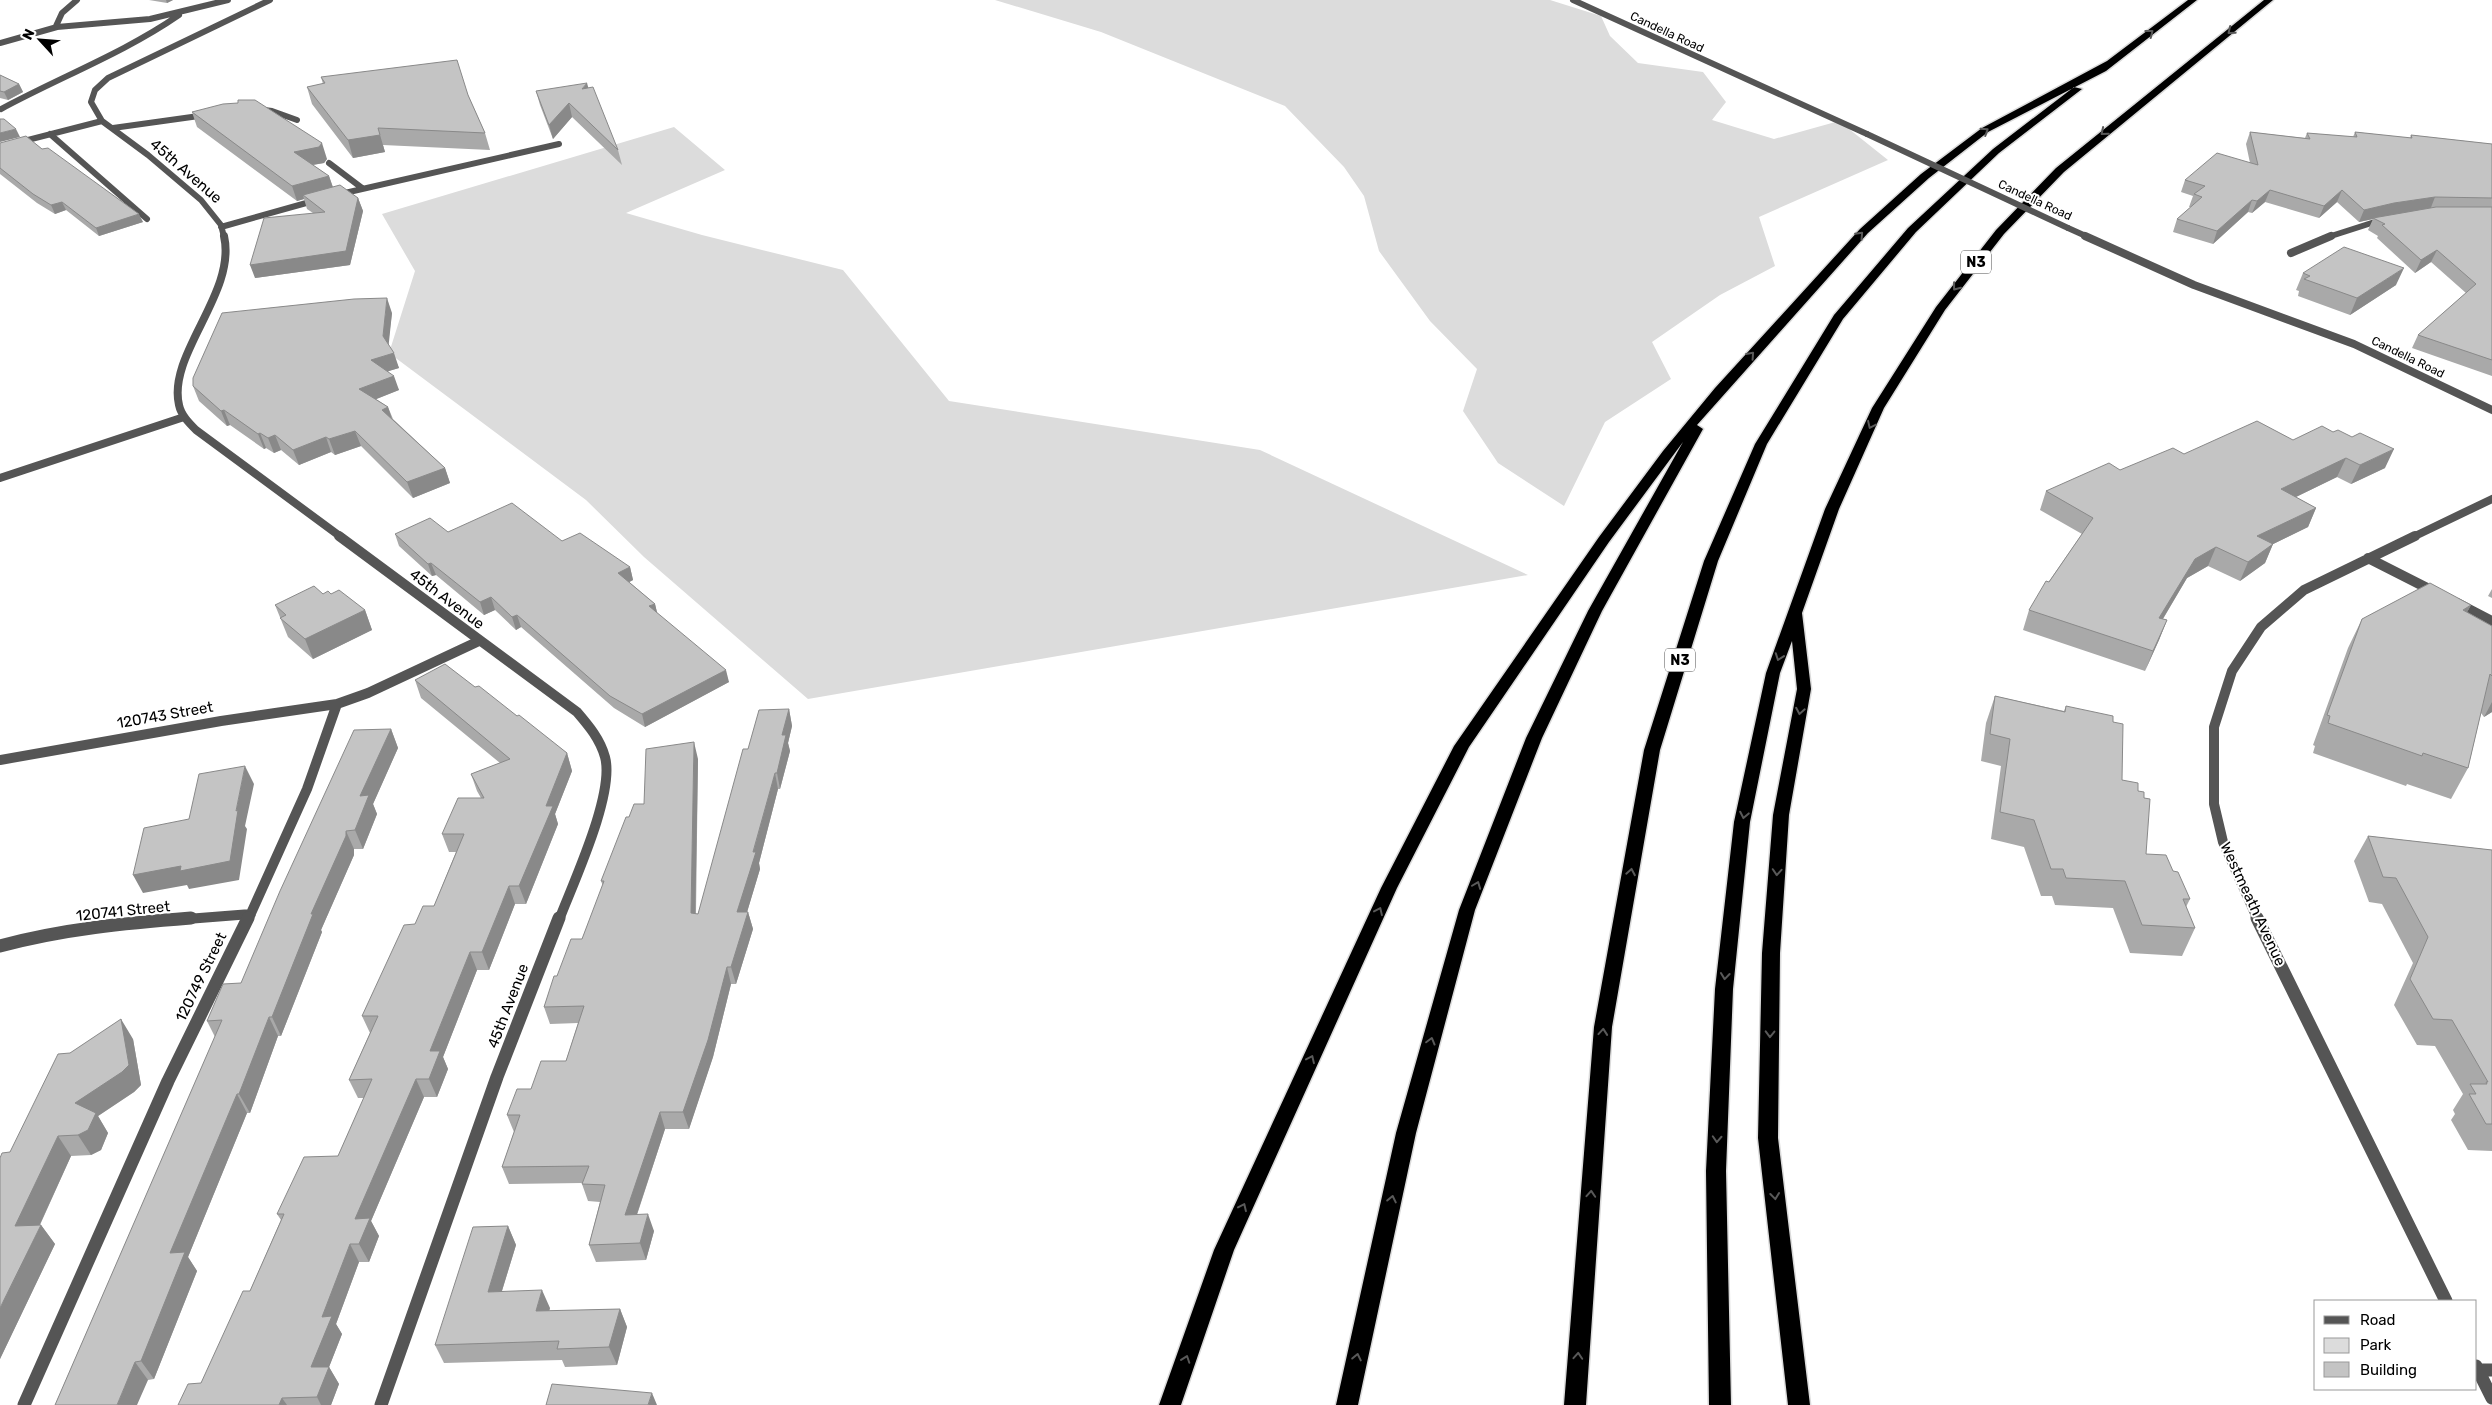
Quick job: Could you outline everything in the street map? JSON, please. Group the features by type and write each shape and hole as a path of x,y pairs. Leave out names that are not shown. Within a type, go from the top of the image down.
{"highway":[{"name":"N3","path":"1575,1405 1603,1027 1652,750 1711,561 1761,444 1838,317 1912,230 1989,158 2193,0"},
{"name":"N3","path":"1720,1405 1716,1171 1724,990 1742,822 1773,673 1832,509 1878,408 1940,309 2000,232 2060,170 2269,0"},
{"path":"1170,1405 1224,1250 1389,888 1462,746 1604,540 1667,454 1718,391 1864,231 1925,176 1985,130 2111,63"},
{"path":"1347,1405 1406,1133 1467,910 1534,738 1595,611 1718,391"},
{"path":"1796,611 1804,689 1781,814 1771,953 1768,1138 1799,1405"}],"street":[{"path":"56,26 62,13 77,0"},
{"path":"0,43 18,35 56,26 150,19 180,14 228,0"},
{"name":"45th Avenue","path":"270,0 108,78 95,90 91,102 102,120 204,202 222,227 225,253 222,271 210,308 178,382 178,403 184,417 196,430 576,712 597,736 606,759 606,787 589,842 497,1077 381,1405"},
{"name":"Candella Road","path":"1573,0 2194,286 2354,344 2492,410"},
{"path":"1,109 47,84 153,33 176,19 180,14"},
{"path":"0,35 18,35"},
{"path":"247,109 272,110 297,120"},
{"path":"113,128 218,113"},
{"path":"0,147 102,120"},
{"path":"50,134 147,219"},
{"path":"331,196 559,144"},
{"path":"329,163 362,188"},
{"path":"222,227 322,198"},
{"path":"2291,252 2339,232 2396,217"},
{"path":"0,478 184,417"},
{"name":"Westmeath Avenue","path":"2446,1300 2242,887 2223,842 2214,804 2214,727 2232,671 2262,626 2304,590 2492,499"},
{"path":"2368,558 2492,621"},
{"path":"337,704 368,694 479,641"},
{"name":"120743 Street","path":"0,760 221,721 337,704"},
{"name":"120749 Street","path":"24,1405 190,1036 251,914 322,754 337,704"},
{"name":"120741 Street","path":"0,946 22,939 98,928 251,914"},
{"path":"2482,1369 2492,1398"}],"green space":[{"path":"995,0 1550,0 1601,16 1610,36 1638,63 1703,72 1726,102 1712,120 1774,139 1839,121 1888,160 1759,217 1775,266 1720,295 1652,342 1671,379 1605,422 1564,506 1498,463 1463,411 1477,369 1430,321 1379,251 1364,196 1344,167 1285,106 1101,32"},
{"path":"674,127 725,170 626,213 702,235 843,270 949,401 1260,450 1528,575 808,699 644,557 586,500 389,353 415,271 382,214"}],"building":[{"path":"457,60 468,95 485,133 378,128 380,135 348,140 307,87 325,83 321,77"},
{"path":"0,75 19,84 4,92 0,91"},
{"path":"587,83 582,89 593,87 618,150 569,103 549,125 536,91"},
{"path":"238,100 255,100 322,143 319,147 294,152 329,176 292,186 192,112 223,104 238,103"},
{"path":"0,119 4,119 16,129 0,133"},
{"path":"2250,132 2310,139 2307,133 2357,137 2355,132 2412,138 2411,135 2492,144 2492,198 2435,197 2364,210 2342,190 2324,206 2270,190 2257,201 2252,200 2217,231 2177,219 2202,197 2194,194 2205,186 2185,180 2217,153 2258,165"},
{"path":"26,136 42,149 48,148 139,214 96,228 62,202 51,205 33,194 0,168 0,143"},
{"path":"340,185 358,198 346,251 250,265 264,218 325,212 303,195"},
{"path":"2436,207 2492,207 2492,360 2418,335 2476,284 2437,250 2421,260 2382,225 2385,224 2373,218"},
{"path":"2344,247 2404,268 2357,298 2304,279 2310,276 2303,273"},
{"path":"387,298 383,336 394,353 371,360 394,376 359,389 388,407 382,410 445,468 407,482 355,431 329,439 326,437 293,450 275,435 268,438 260,433 258,434 224,410 221,411 193,386 193,378 222,313 354,299"},
{"path":"2257,421 2293,440 2322,426 2333,432 2338,430 2352,437 2360,433 2394,449 2360,465 2346,458 2281,489 2316,508 2257,536 2273,544 2248,562 2216,547 2195,559 2159,618 2167,620 2153,651 2029,610 2046,581 2049,582 2093,518 2046,491 2109,463 2120,470 2173,448 2184,454"},
{"path":"512,503 562,541 580,533 630,567 618,573 655,604 649,606 726,670 642,714 610,696 517,615 512,617 491,597 480,602 431,563 428,564 395,534 430,518 448,532"},
{"path":"2430,583 2471,605 2463,610 2492,626 2492,676 2490,674 2468,768 2423,753 2422,756 2328,723 2330,716 2327,715 2362,619"},
{"path":"314,586 323,594 328,591 331,594 339,590 365,610 305,639 280,618 286,615 275,605"},
{"path":"445,664 475,687 479,686 517,716 519,715 567,753 546,806 553,806 519,886 509,886 482,952 470,952 430,1051 440,1051 429,1079 416,1079 355,1219 370,1218 359,1244 350,1244 322,1317 332,1316 311,1367 329,1367 317,1397 282,1398 279,1405 178,1405 188,1384 201,1383 243,1291 250,1291 284,1214 277,1214 304,1157 338,1156 372,1079 349,1080 378,1016 362,1016 404,925 415,924 423,906 434,906 464,834 442,834 458,798 484,798 471,774 510,759 415,680"},
{"path":"1995,696 2065,712 2066,706 2113,716 2113,722 2123,724 2122,780 2138,783 2138,791 2144,792 2144,798 2150,799 2146,854 2166,855 2173,871 2178,872 2190,899 2183,899 2195,928 2142,925 2125,881 2066,878 2063,869 2051,869 2034,820 2000,812 2010,739 1990,734"},
{"path":"789,709 782,735 786,735 777,773 775,773 753,852 756,852 737,912 748,912 731,967 727,967 708,1040 683,1112 660,1112 625,1215 648,1214 640,1243 589,1245 605,1185 582,1184 589,1166 502,1167 520,1115 507,1115 517,1089 531,1089 541,1061 566,1061 584,1006 544,1007 554,976 557,976 571,939 582,939 604,881 601,881 626,817 629,817 634,804 644,804 646,749 694,742 691,913 698,914 743,749 748,749 759,710"},
{"path":"391,729 360,796 369,795 355,830 346,831 346,836 311,914 313,914 272,1017 269,1017 239,1094 237,1094 170,1253 185,1252 141,1361 135,1362 117,1405 55,1405 222,1020 207,1021 223,984 241,983 280,891 354,730"},
{"path":"245,766 236,811 238,810 230,861 180,871 181,866 133,875 144,828 189,819 199,774"},
{"path":"2368,836 2492,850 2492,1124 2486,1124 2469,1094 2476,1094 2470,1084 2487,1084 2486,1082 2488,1082 2452,1020 2433,1019 2410,979 2428,937 2396,878 2383,877"},
{"path":"121,1019 129,1065 122,1072 75,1103 96,1113 88,1130 78,1135 58,1136 15,1226 41,1225 0,1308 0,1158 2,1153 10,1152 58,1054 70,1053"},
{"path":"508,1226 488,1292 542,1290 536,1311 620,1309 609,1347 557,1349 559,1341 435,1345 473,1227"},
{"path":"552,1384 652,1393 648,1405 546,1405"}]}
